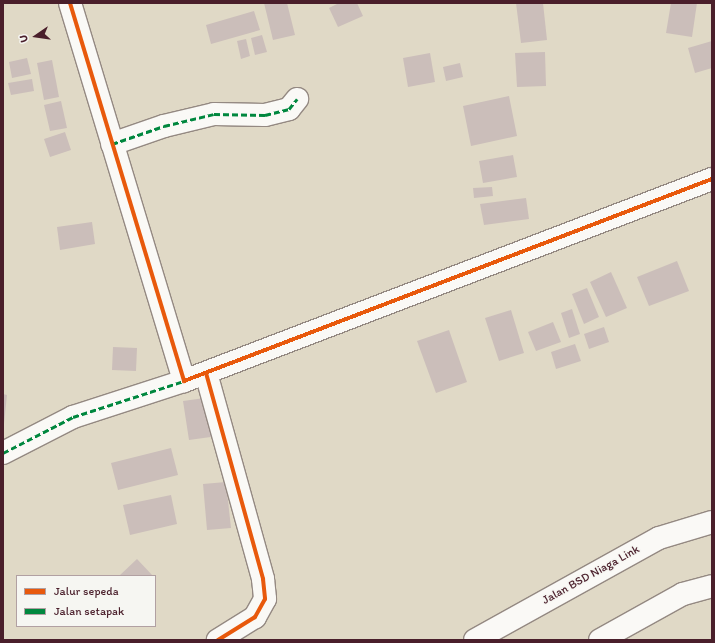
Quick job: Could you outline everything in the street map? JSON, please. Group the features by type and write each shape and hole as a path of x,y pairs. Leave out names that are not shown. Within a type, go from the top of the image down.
{"street":[{"path":"70,3 184,381"},
{"path":"112,144 164,126 214,114 265,115 289,109 297,99"},
{"path":"3,453 73,417 206,373 712,179"},
{"path":"206,373 262,579 265,599 255,617 218,640"},
{"name":"Jalan BSD Niaga Link","path":"475,640 659,538 712,522"},
{"path":"600,640 683,594 712,586"}],"building":[{"path":"264,3 287,3 295,35 273,40"},
{"path":"339,3 357,3 363,16 338,27 329,8"},
{"path":"516,3 543,3 547,40 521,43"},
{"path":"671,3 697,3 692,37 666,33"},
{"path":"254,11 260,30 211,44 206,25"},
{"path":"262,35 267,52 255,55 251,38"},
{"path":"246,39 250,56 241,59 237,41"},
{"path":"712,41 712,68 695,73 688,48"},
{"path":"545,52 546,86 517,87 515,53"},
{"path":"430,53 435,82 408,87 403,58"},
{"path":"27,58 31,74 12,78 9,62"},
{"path":"52,60 59,97 44,100 37,63"},
{"path":"460,63 463,77 446,81 443,67"},
{"path":"32,79 34,91 11,95 8,83"},
{"path":"509,96 517,136 471,146 463,106"},
{"path":"61,101 67,128 50,131 44,105"},
{"path":"65,132 71,150 50,157 44,139"},
{"path":"513,155 517,177 483,183 479,161"},
{"path":"492,187 493,196 474,198 473,188"},
{"path":"526,198 529,219 484,225 480,204"},
{"path":"92,222 95,244 60,250 57,227"},
{"path":"677,261 689,291 649,306 637,277"},
{"path":"611,272 627,308 606,317 590,282"},
{"path":"587,288 599,317 584,324 572,294"},
{"path":"572,309 580,334 569,338 561,313"},
{"path":"511,310 524,353 499,361 485,318"},
{"path":"553,322 561,342 536,351 528,332"},
{"path":"604,327 609,342 589,349 584,334"},
{"path":"449,330 467,382 436,393 417,341"},
{"path":"575,344 581,361 556,369 551,352"},
{"path":"113,347 137,348 136,371 112,370"},
{"path":"3,394 7,395 4,424 3,424"},
{"path":"212,397 218,436 189,440 183,401"},
{"path":"171,448 178,475 118,490 111,463"},
{"path":"226,482 231,528 207,530 203,484"},
{"path":"171,495 177,524 130,535 123,505"},
{"path":"137,559 152,575 120,575"}],"marked path":[{"path":"112,144 164,126 214,114 265,115 289,109 297,99"},
{"path":"3,453 73,417 184,381"}],"cycle path":[{"path":"70,3 184,381 712,179"},
{"path":"206,373 263,579 265,599 255,617 218,640"}]}
